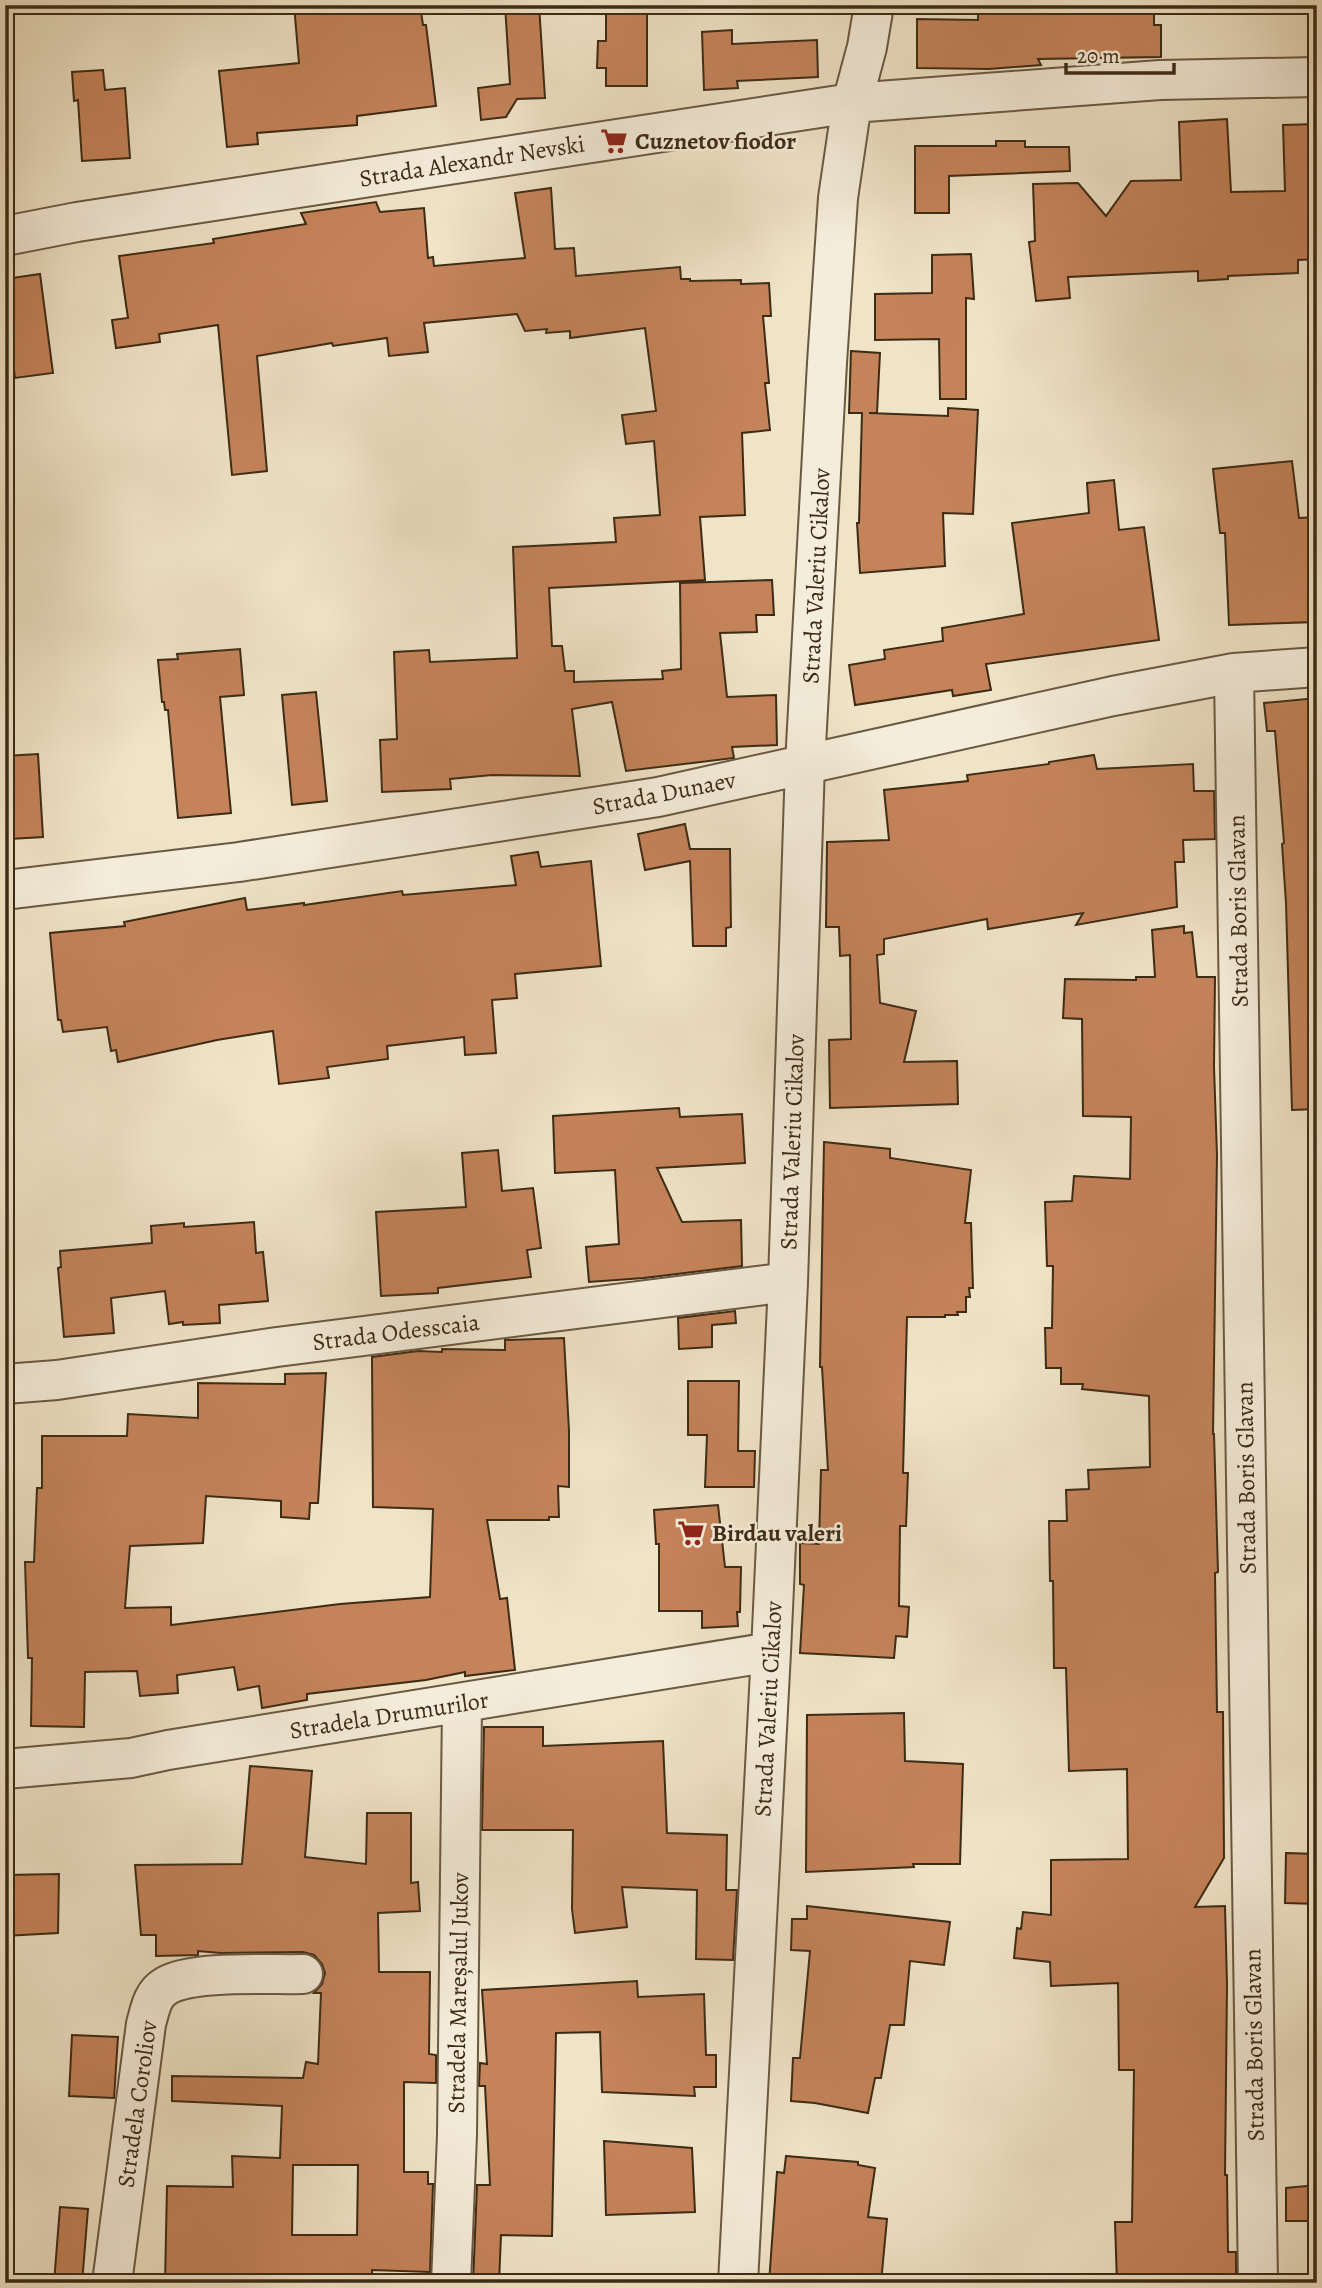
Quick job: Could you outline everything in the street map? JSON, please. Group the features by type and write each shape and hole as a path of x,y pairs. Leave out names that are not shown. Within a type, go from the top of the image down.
{"street":[{"name":"Strada Valeriu Cikalov","path":"738,2283 788,1282 805,764 838,198 852,103 867,47 874,5"},
{"name":"Strada Alexandr Nevski","path":"5,236 77,222 852,103 1160,80 1317,78"},
{"name":"Strada Dunaev","path":"5,890 239,862 658,797 1113,696 1234,673 1317,667"},
{"name":"Strada Boris Glavan","path":"1234,673 1258,2283"},
{"name":"Strada Odesscaia","path":"5,1384 57,1380 277,1347 788,1282"},
{"name":"Stradela Drumurilor","path":"5,1769 131,1758 168,1749 461,1704 771,1652"},
{"name":"Stradela Mareșalul Jukov","path":"451,2283 457,2135 461,1704"},
{"name":"Stradela Coroliov","path":"113,2283 146,2024 152,2000 165,1987 182,1979 303,1974"}],"building":[{"path":"294,5 420,5 423,25 426,25 436,106 357,116 357,125 257,133 258,144 227,147 219,71 299,63"},
{"path":"505,5 539,5 545,98 517,99 506,117 481,120 478,88 510,84"},
{"path":"647,5 647,86 606,86 606,68 597,68 598,41 606,41 606,6"},
{"path":"978,5 1154,5 1154,25 1161,25 1161,57 1038,59 1041,65 989,69 917,68 917,19 978,20"},
{"path":"732,30 732,44 817,40 818,77 737,81 738,88 704,90 702,32"},
{"path":"103,70 105,90 125,88 130,158 82,161 78,100 74,101 72,72"},
{"path":"1227,119 1231,192 1285,191 1283,125 1317,124 1317,259 1298,260 1298,273 1228,276 1228,279 1198,281 1198,271 1068,277 1070,298 1036,301 1029,242 1035,241 1033,184 1078,183 1106,216 1131,181 1181,180 1179,122"},
{"path":"996,141 1025,141 1025,147 1069,147 1070,171 949,176 949,213 915,213 915,146 996,146"},
{"path":"551,188 555,249 574,248 576,276 680,267 681,279 690,281 741,280 741,284 769,283 771,316 763,316 769,383 765,383 770,430 742,433 745,515 700,517 705,580 549,588 552,646 562,646 565,671 574,671 574,682 663,679 662,671 681,669 680,583 772,580 774,615 756,615 757,632 720,633 727,697 776,695 777,745 732,747 734,758 626,771 612,702 572,709 580,776 492,775 450,779 451,789 382,792 380,740 397,739 394,652 429,650 430,662 517,658 513,547 616,542 614,518 660,515 654,441 626,444 622,415 656,411 645,328 570,338 570,331 525,331 517,314 424,323 428,352 389,356 387,338 333,346 332,343 257,356 267,471 232,475 218,325 159,334 160,342 116,348 112,320 128,318 119,256 214,243 213,239 306,224 301,213 376,202 380,212 424,208 428,258 433,257 434,266 525,258 515,193"},
{"path":"971,254 974,299 966,298 966,399 940,399 939,339 875,340 875,294 932,293 932,255"},
{"path":"40,274 53,373 15,378 5,304 5,279"},
{"path":"851,351 880,353 877,413 869,413 948,416 948,408 978,410 973,514 943,513 945,566 860,573 857,523 862,413 849,413"},
{"path":"1292,461 1299,518 1317,517 1317,622 1229,625 1225,533 1220,533 1213,469"},
{"path":"1114,480 1119,530 1144,527 1159,640 986,664 991,690 953,696 952,690 855,705 849,665 885,659 884,650 943,641 942,628 1024,614 1012,523 1089,513 1087,483"},
{"path":"240,649 244,695 220,697 231,813 178,818 168,710 165,710 162,702 158,660 178,659 177,654"},
{"path":"316,692 327,801 292,805 282,695"},
{"path":"1317,698 1317,1109 1292,1110 1284,843 1275,731 1267,731 1264,703"},
{"path":"38,754 43,837 10,839 5,756"},
{"path":"1094,755 1097,769 1193,764 1194,791 1214,791 1215,839 1183,840 1184,862 1175,862 1177,907 1076,925 1083,913 988,929 987,919 884,939 884,954 877,955 880,1003 916,1011 904,1062 957,1061 958,1104 830,1108 829,1040 851,1039 850,955 840,956 839,927 826,927 827,842 889,840 884,790 968,781 967,775"},
{"path":"685,824 690,849 730,849 731,927 726,928 726,946 693,946 690,861 645,870 638,834"},
{"path":"538,852 541,867 591,861 601,966 515,974 517,998 492,1000 496,1053 465,1055 464,1037 387,1046 388,1059 327,1067 329,1078 279,1084 273,1031 217,1040 118,1062 116,1050 111,1051 107,1027 63,1032 61,1020 58,1020 50,933 125,926 124,922 245,898 247,910 402,891 403,895 516,885 511,856"},
{"path":"1184,926 1184,933 1192,932 1197,977 1215,977 1217,1155 1213,1434 1218,1572 1215,1573 1217,1712 1223,1712 1224,1858 1195,1907 1225,1906 1225,2175 1228,2252 1236,2252 1236,2283 1117,2283 1115,2222 1132,2222 1134,2070 1119,2070 1118,1983 1051,1986 1050,1962 1014,1958 1017,1928 1021,1929 1023,1912 1051,1915 1051,1860 1128,1859 1127,1769 1069,1771 1066,1668 1054,1668 1049,1521 1067,1521 1066,1490 1089,1489 1088,1470 1150,1467 1149,1396 1082,1389 1083,1384 1061,1384 1061,1368 1046,1368 1045,1328 1052,1328 1053,1266 1047,1266 1045,1202 1072,1201 1074,1176 1130,1179 1131,1117 1083,1116 1082,1019 1063,1018 1065,979 1136,980 1136,977 1155,977 1152,930"},
{"path":"679,1108 680,1117 742,1114 745,1163 657,1168 682,1222 741,1220 742,1266 589,1282 586,1247 619,1244 615,1170 555,1173 553,1116"},
{"path":"824,1142 890,1149 890,1158 971,1170 965,1223 971,1223 973,1288 969,1288 970,1297 966,1297 966,1312 945,1317 907,1317 903,1473 908,1473 906,1526 900,1526 899,1606 909,1607 907,1637 896,1636 894,1658 800,1653 804,1585 800,1584 800,1543 819,1544 821,1470 828,1470 820,1367"},
{"path":"498,1150 502,1191 533,1188 541,1248 527,1250 531,1277 438,1288 438,1293 381,1296 376,1212 466,1207 462,1153"},
{"path":"254,1222 256,1253 263,1252 268,1301 219,1305 220,1323 183,1325 183,1322 169,1324 165,1291 111,1298 114,1333 64,1337 58,1268 61,1267 60,1251 152,1243 151,1226 184,1223 184,1227"},
{"path":"735,1311 736,1323 712,1325 712,1347 679,1349 678,1318"},
{"path":"564,1338 569,1487 558,1486 559,1517 549,1517 549,1520 487,1520 500,1599 507,1598 515,1670 465,1676 465,1672 426,1680 307,1694 307,1700 262,1708 259,1686 238,1690 234,1667 177,1675 178,1693 140,1696 137,1671 85,1672 84,1727 31,1726 32,1658 28,1658 25,1562 34,1562 37,1488 42,1488 42,1436 127,1436 128,1414 198,1418 198,1383 285,1384 285,1374 326,1373 318,1503 310,1503 309,1519 281,1517 281,1501 206,1496 203,1543 130,1546 125,1608 171,1607 171,1625 340,1604 430,1597 433,1509 373,1507 372,1357 418,1351 442,1352 442,1349 505,1350 505,1340"},
{"path":"688,1381 739,1381 738,1451 755,1451 754,1487 705,1487 707,1435 688,1435"},
{"path":"718,1505 725,1567 741,1567 740,1612 737,1612 738,1626 702,1628 702,1611 659,1611 659,1544 656,1544 654,1510"},
{"path":"904,1713 905,1761 963,1764 960,1864 913,1864 914,1867 806,1872 807,1715"},
{"path":"484,1727 543,1727 543,1746 663,1741 667,1833 727,1835 726,1890 737,1890 733,1960 696,1959 697,1890 622,1887 627,1927 575,1933 572,1909 573,1830 482,1830"},
{"path":"250,1766 312,1771 305,1857 366,1864 367,1813 411,1813 411,1883 418,1882 420,1911 378,1913 379,1972 430,1972 429,2054 436,2055 436,2083 404,2082 404,2172 428,2172 428,2184 433,2184 430,2272 372,2270 372,2283 305,2283 306,2275 212,2277 212,2283 165,2283 167,2186 233,2187 232,2156 280,2158 282,2106 172,2101 172,2076 303,2078 306,2062 318,2064 321,1993 314,1993 322,1984 325,1973 322,1964 314,1955 303,1952 198,1951 198,1955 156,1956 156,1935 141,1935 135,1865 242,1864","holes":["293,2165 358,2165 357,2235 292,2235"]},
{"path":"1286,1853 1317,1854 1317,1904 1285,1903"},
{"path":"59,1874 58,1933 5,1936 5,1875"},
{"path":"807,1906 950,1922 944,1965 910,1961 904,2025 890,2025 881,2078 875,2078 868,2113 791,2101 793,2058 800,2058 810,1951 791,1950 792,1919 807,1919"},
{"path":"637,1981 638,1997 704,1994 706,2055 716,2055 716,2087 694,2087 695,2096 602,2092 600,2032 556,2033 552,2236 501,2235 499,2283 473,2283 477,2185 490,2185 485,2086 479,2086 480,2063 487,2064 482,1990"},
{"path":"72,2035 118,2037 114,2098 69,2096"},
{"path":"604,2141 692,2148 695,2212 606,2215"},
{"path":"786,2156 858,2162 858,2165 875,2168 868,2217 887,2219 881,2283 769,2283 777,2172 784,2173"},
{"path":"1317,2185 1317,2221 1286,2221 1286,2188"},
{"path":"60,2207 88,2209 82,2283 54,2283"}],"place":[{"name":"Cuznetov fiodor","path":"614,141"},
{"name":"Birdau valeri","path":"691,1533"}]}
